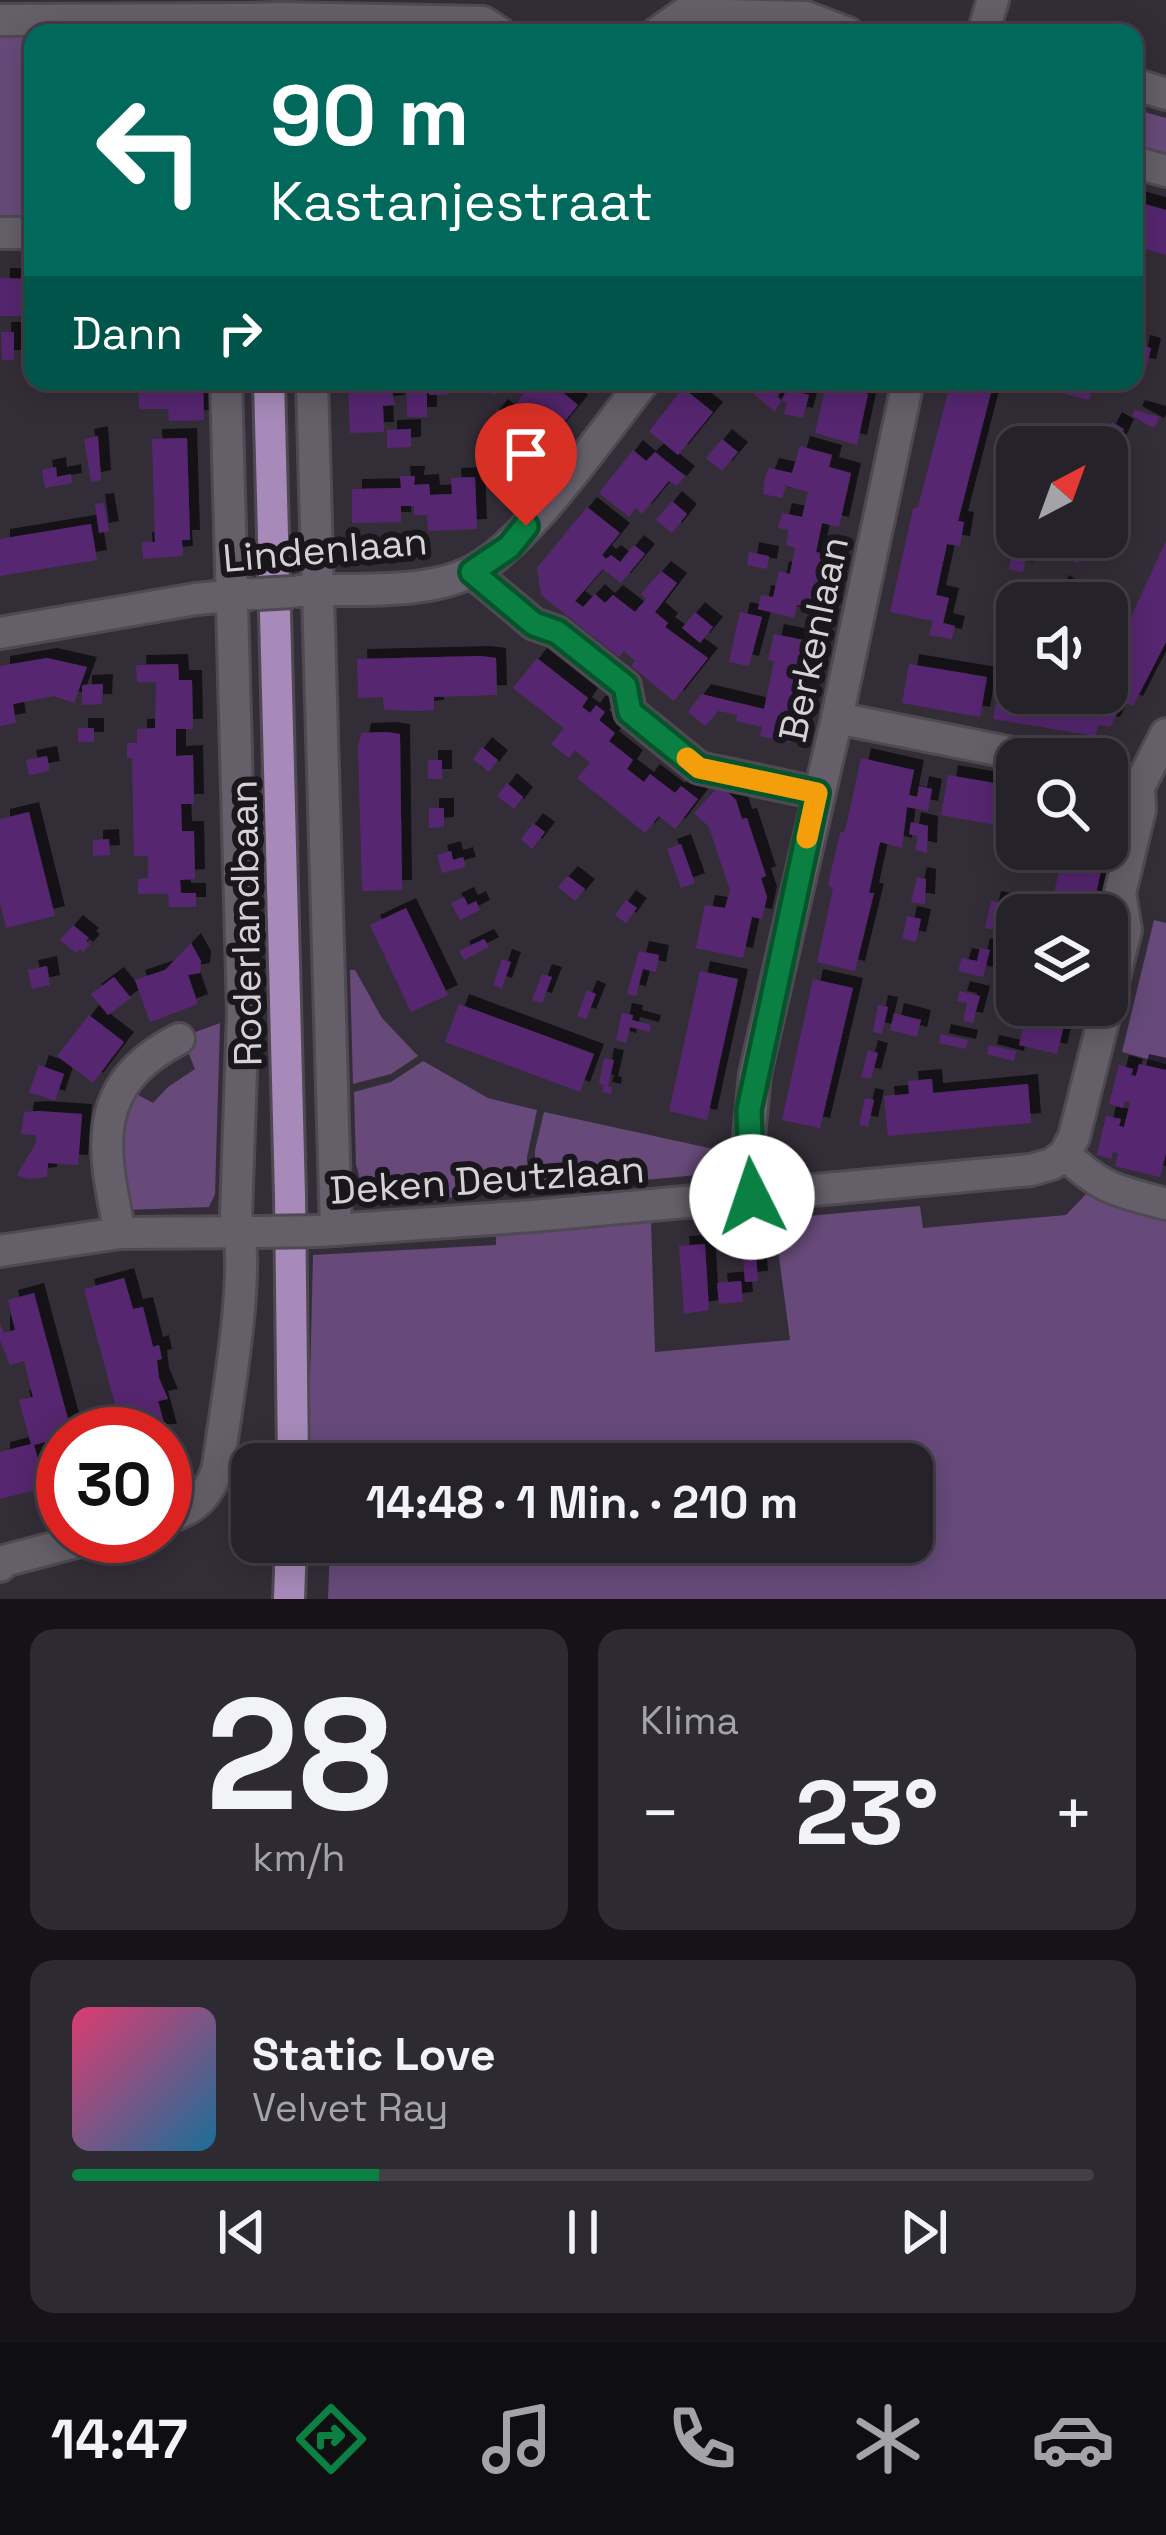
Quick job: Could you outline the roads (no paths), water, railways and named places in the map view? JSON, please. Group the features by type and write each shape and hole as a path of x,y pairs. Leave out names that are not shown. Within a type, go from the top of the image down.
{"main road":[{"name":"Roderlandbaan","path":"269,390 293,1443"},
{"path":"289,1599 290,1563"}],"street":[{"path":"670,24 684,14 806,17 824,24"},
{"path":"0,20 486,24"},
{"path":"192,1507 211,1490 218,1467 241,1275 251,1233 236,1215 243,1013 244,594 227,390"},
{"path":"312,390 305,591 327,1230"},
{"name":"Lindenlaan","path":"0,633 244,594 413,585 472,572 509,547 637,390"},
{"name":"Berkenlaan","path":"752,1197 749,1110 906,390"},
{"path":"472,572 534,624 557,632 625,686 630,712 699,768 817,793"},
{"path":"837,718 996,750"},
{"path":"1166,734 1139,787 1140,810 1120,893 1126,930 1079,1120 1065,1154 1106,1188 1166,1204"},
{"path":"1128,784 1139,787"},
{"path":"120,1233 105,1148 111,1112 136,1070 178,1039"},
{"name":"Deken Deutzlaan","path":"0,1250 120,1233 327,1230 752,1197 1031,1170 1065,1154"},
{"path":"0,1564 36,1554"}]}
